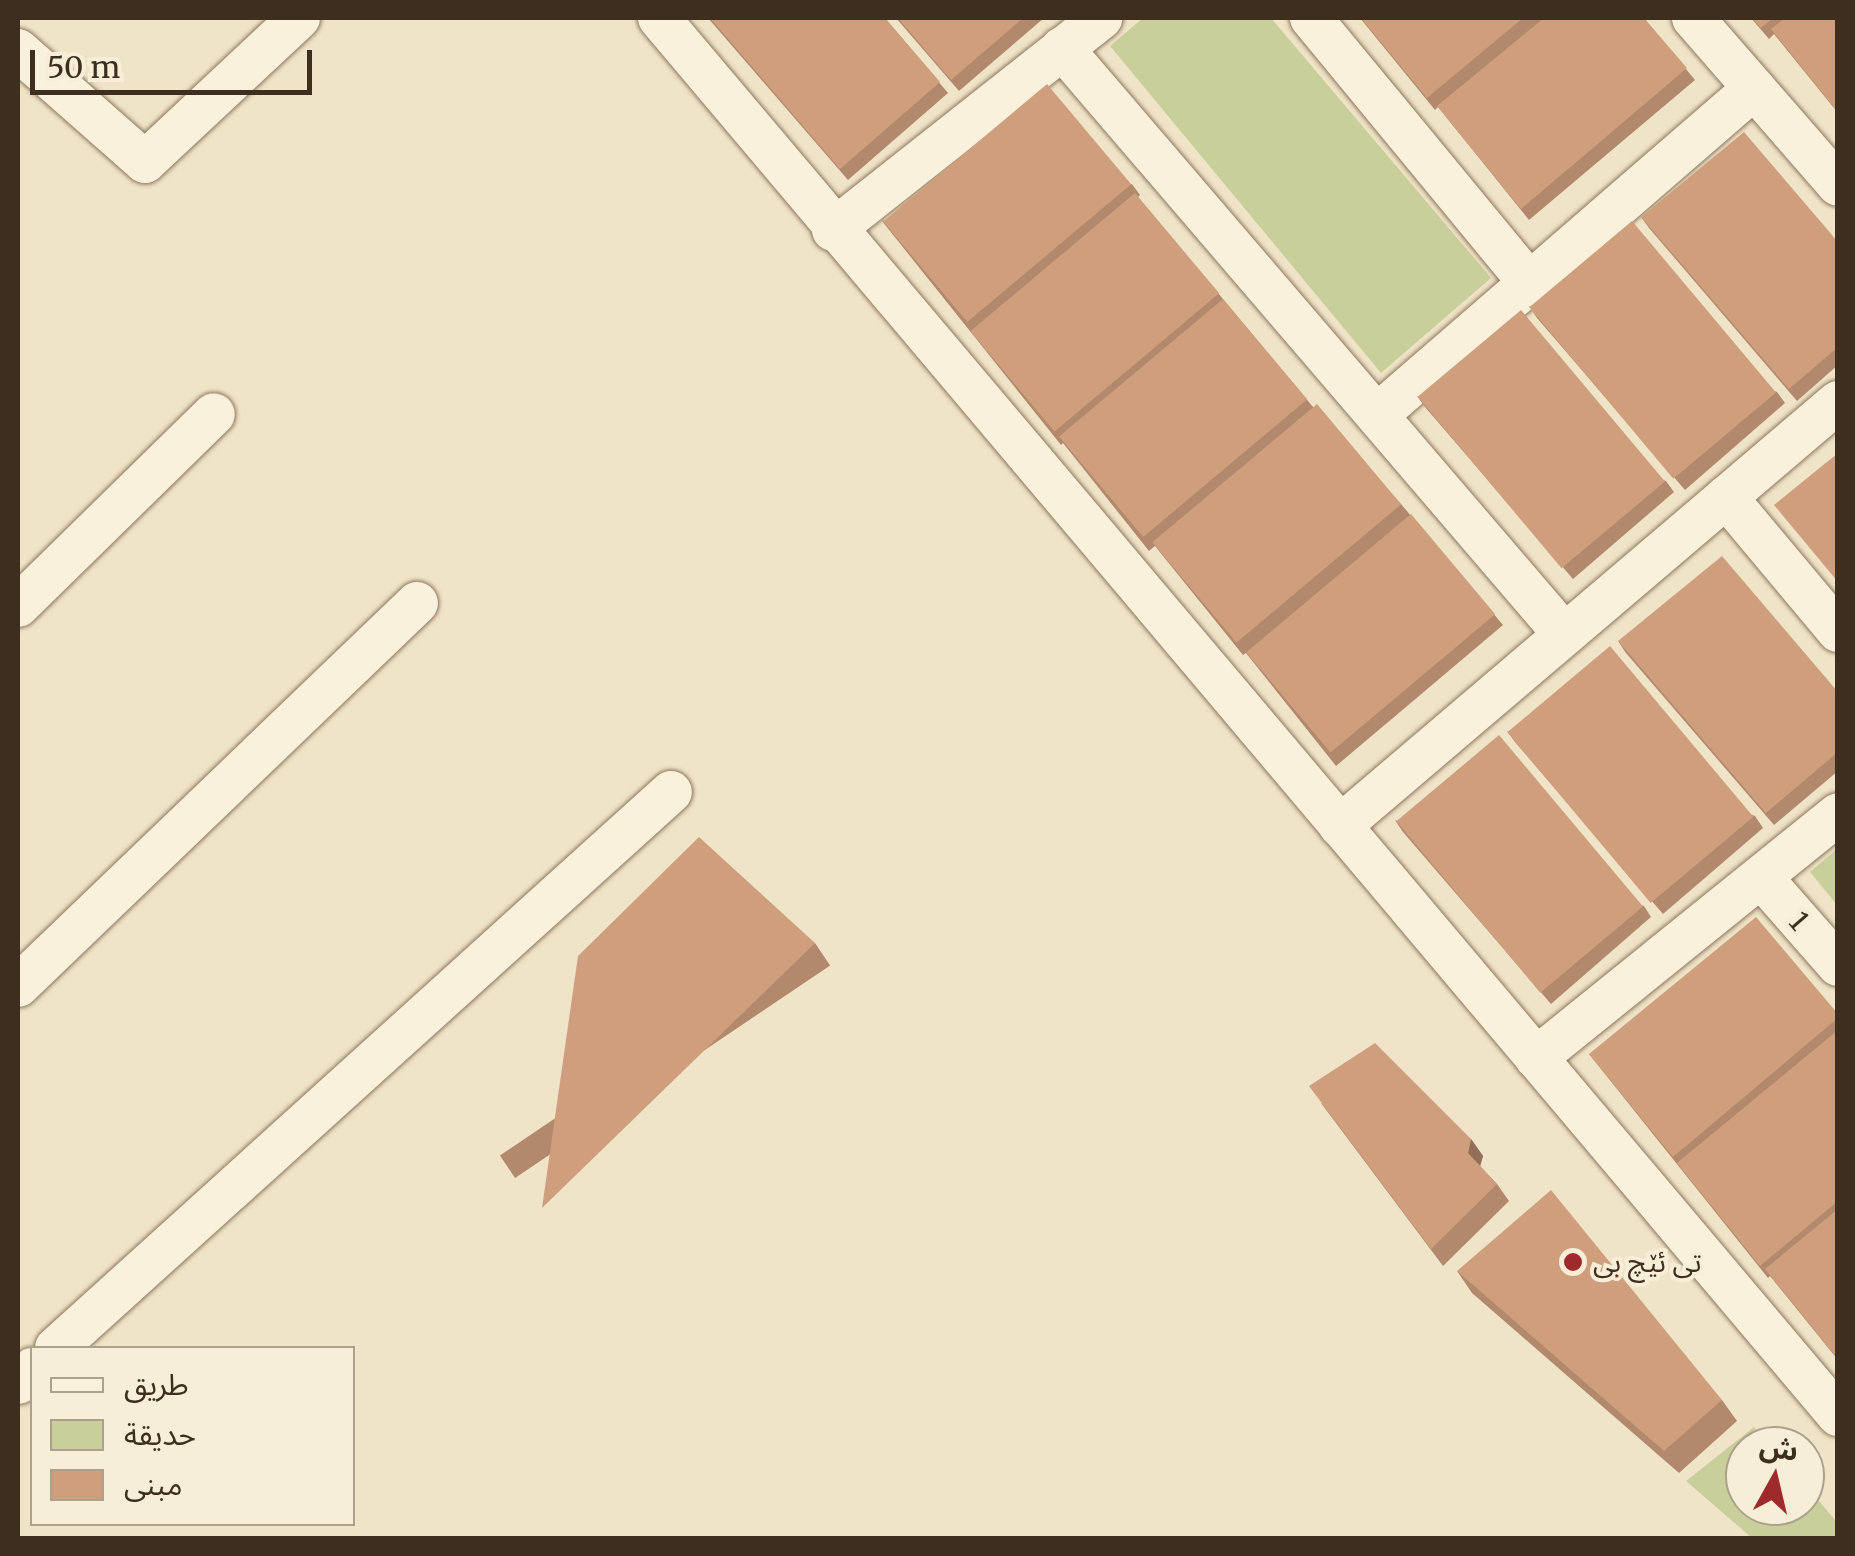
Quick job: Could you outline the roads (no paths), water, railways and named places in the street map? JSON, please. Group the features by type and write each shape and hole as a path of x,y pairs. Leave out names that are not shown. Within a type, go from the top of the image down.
{"street":[{"path":"18,50 145,162 299,18"},
{"path":"659,18 833,230 1838,1416"},
{"path":"833,230 1101,18"},
{"path":"1311,18 1529,282"},
{"path":"1693,18 1838,184"},
{"path":"1062,48 1564,634"},
{"path":"1376,415 1754,88"},
{"path":"1340,826 1838,402"},
{"path":"18,606 214,414"},
{"path":"1726,497 1838,631"},
{"path":"18,986 417,603"},
{"path":"58,1346 670,792"},
{"path":"1536,1058 1838,814"},
{"name":"1","path":"1761,877 1838,965"}],"place":[{"name":"تی ئێچ بی","path":"1573,1262"}]}
